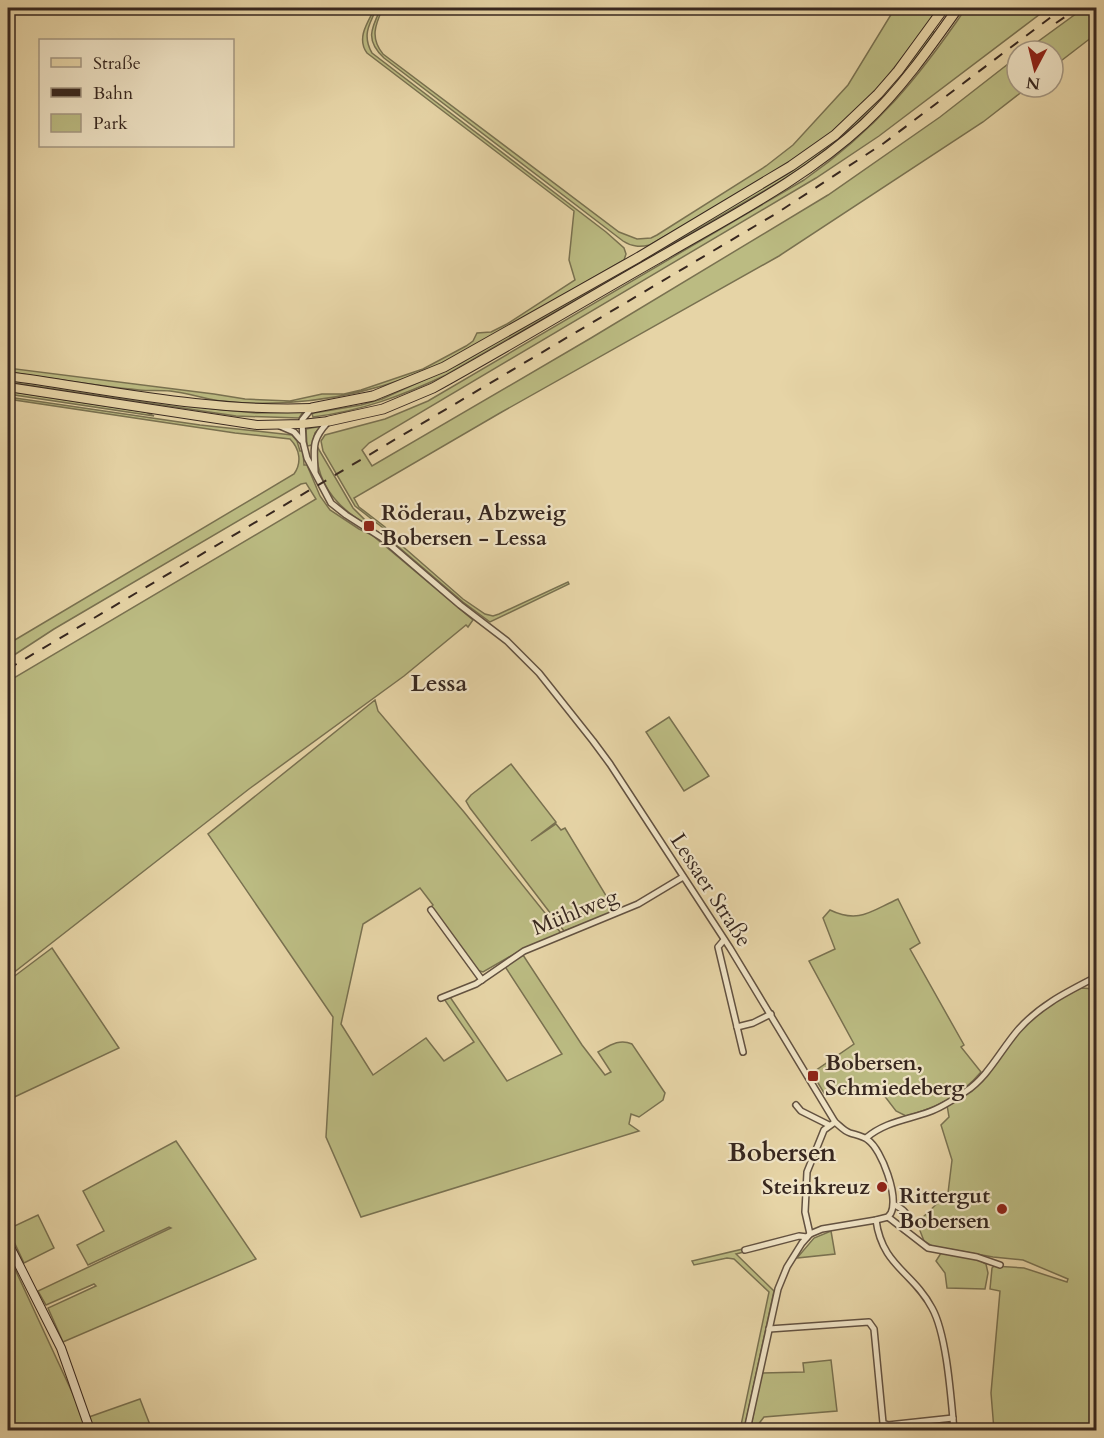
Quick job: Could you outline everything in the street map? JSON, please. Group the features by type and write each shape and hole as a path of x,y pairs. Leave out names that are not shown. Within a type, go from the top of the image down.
{"highway":[{"path":"312,408 373,396 444,367 639,257 791,166 835,135 871,101 898,71 944,8"},
{"path":"329,421 383,409 433,388 696,236 816,163 863,125 888,100 921,60 958,8"}],"main road":[{"path":"8,376 219,406 261,409 312,408"},
{"path":"8,387 256,425 329,421"}],"street":[{"path":"302,424 305,414 312,408"},
{"path":"315,472 313,447 316,436 329,421"},
{"name":"Lessaer Straße","path":"302,424 307,458 326,496 338,510 382,538 460,605 507,641 550,687 610,764 771,1014 832,1123"},
{"path":"278,425 294,432 303,442"},
{"name":"Mühlweg","path":"441,998 482,980 524,951 638,904 683,877"},
{"path":"431,910 482,980"},
{"path":"724,940 718,947 743,1052"},
{"path":"866,1138 878,1128 929,1112 967,1091 981,1078 1016,1032 1040,1009 1070,989 1096,977"},
{"path":"737,1027 753,1023 771,1014"},
{"path":"745,1250 799,1236 808,1236 822,1229 876,1220 889,1215 895,1205 889,1179 872,1143 866,1138 801,1111 796,1105"},
{"path":"747,1431 774,1302 782,1278 808,1236 805,1212 806,1177 824,1130 832,1123"},
{"path":"895,1205 906,1212 909,1217 909,1224 905,1230"},
{"path":"889,1215 928,1248 977,1257 1000,1265"},
{"path":"876,1220 883,1248 925,1297 935,1314 946,1366 954,1431"},
{"path":"8,1243 61,1348 90,1431"},
{"path":"769,1329 869,1322 874,1329 883,1422 888,1425 953,1418"}],"green space":[{"path":"377,8 369,25 367,36 372,53 606,232 624,248 626,254 624,260 454,358 400,380 344,395 287,403 229,402 177,392 123,388 8,372 8,368 245,399 290,401 322,394 344,394 423,369 466,346 473,341 477,333 491,332 507,324 575,280 569,260 574,211 367,53 363,36 366,24"},
{"path":"383,8 376,26 375,37 383,54 619,232 637,239 657,235 766,166 793,145 848,85 895,8 939,8 876,89 832,132 789,164 743,192 650,245 639,246 623,241 384,58 372,40 373,28"},
{"path":"966,8 1048,8 879,136 816,178 369,443 362,450 372,466 591,338 828,195 940,117 1005,66 1005,99 1013,99 983,122 779,256 354,498 359,507 385,527 392,537 463,599 485,614 493,616 499,614 568,582 569,584 490,622 387,537 387,531 355,506 323,451 321,441 325,435 385,419 428,401 804,180 853,142 874,122 894,102 930,58"},
{"path":"1084,8 1096,8 1096,34 1065,58 1065,39 1041,39"},
{"path":"933,31 935,33 920,55 887,94 850,130 788,177 446,375 381,402 313,417 314,413 382,399 459,364 787,174 841,135 863,115 903,71"},
{"path":"8,380 214,409 257,413 303,412 299,418 236,416 8,382"},
{"path":"8,391 146,412 154,416 8,394"},
{"path":"8,397 200,425 292,435 300,451 303,451 304,465 307,465 320,496 330,510 372,535 473,620 468,627 466,625 404,676 249,789 8,977 8,678 9,681 316,499 306,483 301,484 54,629 8,659 8,644 294,474 297,470 299,456 290,439 235,433 8,399"},
{"path":"322,426 315,433 312,445 307,446 306,429"},
{"path":"318,448 353,508 367,522 366,524 337,502 324,484 317,462 316,449"},
{"path":"375,700 378,711 464,812 561,933 523,949 483,972 477,970 431,907 433,905 420,888 363,924 341,1024 373,1075 426,1038 444,1061 474,1042 444,999 450,997 507,1081 562,1054 504,965 523,955 582,1045 605,1075 611,1072 598,1052 614,1044 627,1042 632,1044 665,1093 663,1100 639,1117 631,1114 629,1124 639,1131 361,1217 326,1137 333,1017 208,834"},
{"path":"669,717 709,776 684,791 646,732"},
{"path":"511,764 556,822 531,841 556,824 561,830 565,828 616,912 564,931 470,808 466,801 471,795"},
{"path":"898,899 920,943 910,949 964,1045 961,1047 981,1072 965,1088 947,1100 906,1116 896,1111 880,1090 824,1093 812,1073 854,1044 809,961 835,949 823,918 830,910 849,916 865,914"},
{"path":"52,948 119,1048 8,1100 8,981"},
{"path":"1081,988 1096,989 1096,1430 994,1430 991,1393 1000,1291 990,1289 992,1268 994,1266 1024,1268 1067,1282 1068,1279 1023,1260 932,1246 924,1241 917,1223 948,1193 952,1160 941,1125 949,1117 947,1105 967,1093 1027,1022 1052,1001"},
{"path":"176,1141 256,1259 63,1342 48,1308 96,1286 94,1284 46,1305 38,1291 171,1228 88,1265 77,1245 104,1231 83,1191"},
{"path":"38,1215 54,1248 24,1263 8,1229"},
{"path":"831,1231 835,1254 797,1258 814,1238"},
{"path":"743,1249 744,1252 736,1254 774,1291 744,1430 740,1430 769,1292 734,1259 727,1258 694,1265 692,1261"},
{"path":"941,1253 977,1259 986,1264 988,1273 985,1289 947,1288 945,1273 936,1261"},
{"path":"8,1254 84,1418 89,1430 8,1430"},
{"path":"831,1360 837,1411 764,1417 754,1430 750,1430 762,1373 804,1372 803,1363"},
{"path":"140,1399 152,1430 95,1430 89,1417"},
{"path":"939,1422 950,1423 951,1430 872,1430 937,1425"}],"railway":[{"path":"8,669 777,213 884,143 1063,8"},
{"path":"1056,23 1078,8"}],"place":[{"name":"Röderau, Abzweig Bobersen - Lessa","path":"369,526"},
{"name":"Bobersen, Schmiedeberg","path":"813,1076"},
{"name":"Steinkreuz","path":"882,1187"},
{"name":"Rittergut Bobersen","path":"1002,1209"}],"district":[{"name":"Lessa","path":"439,683"},
{"name":"Bobersen","path":"782,1152"}]}
